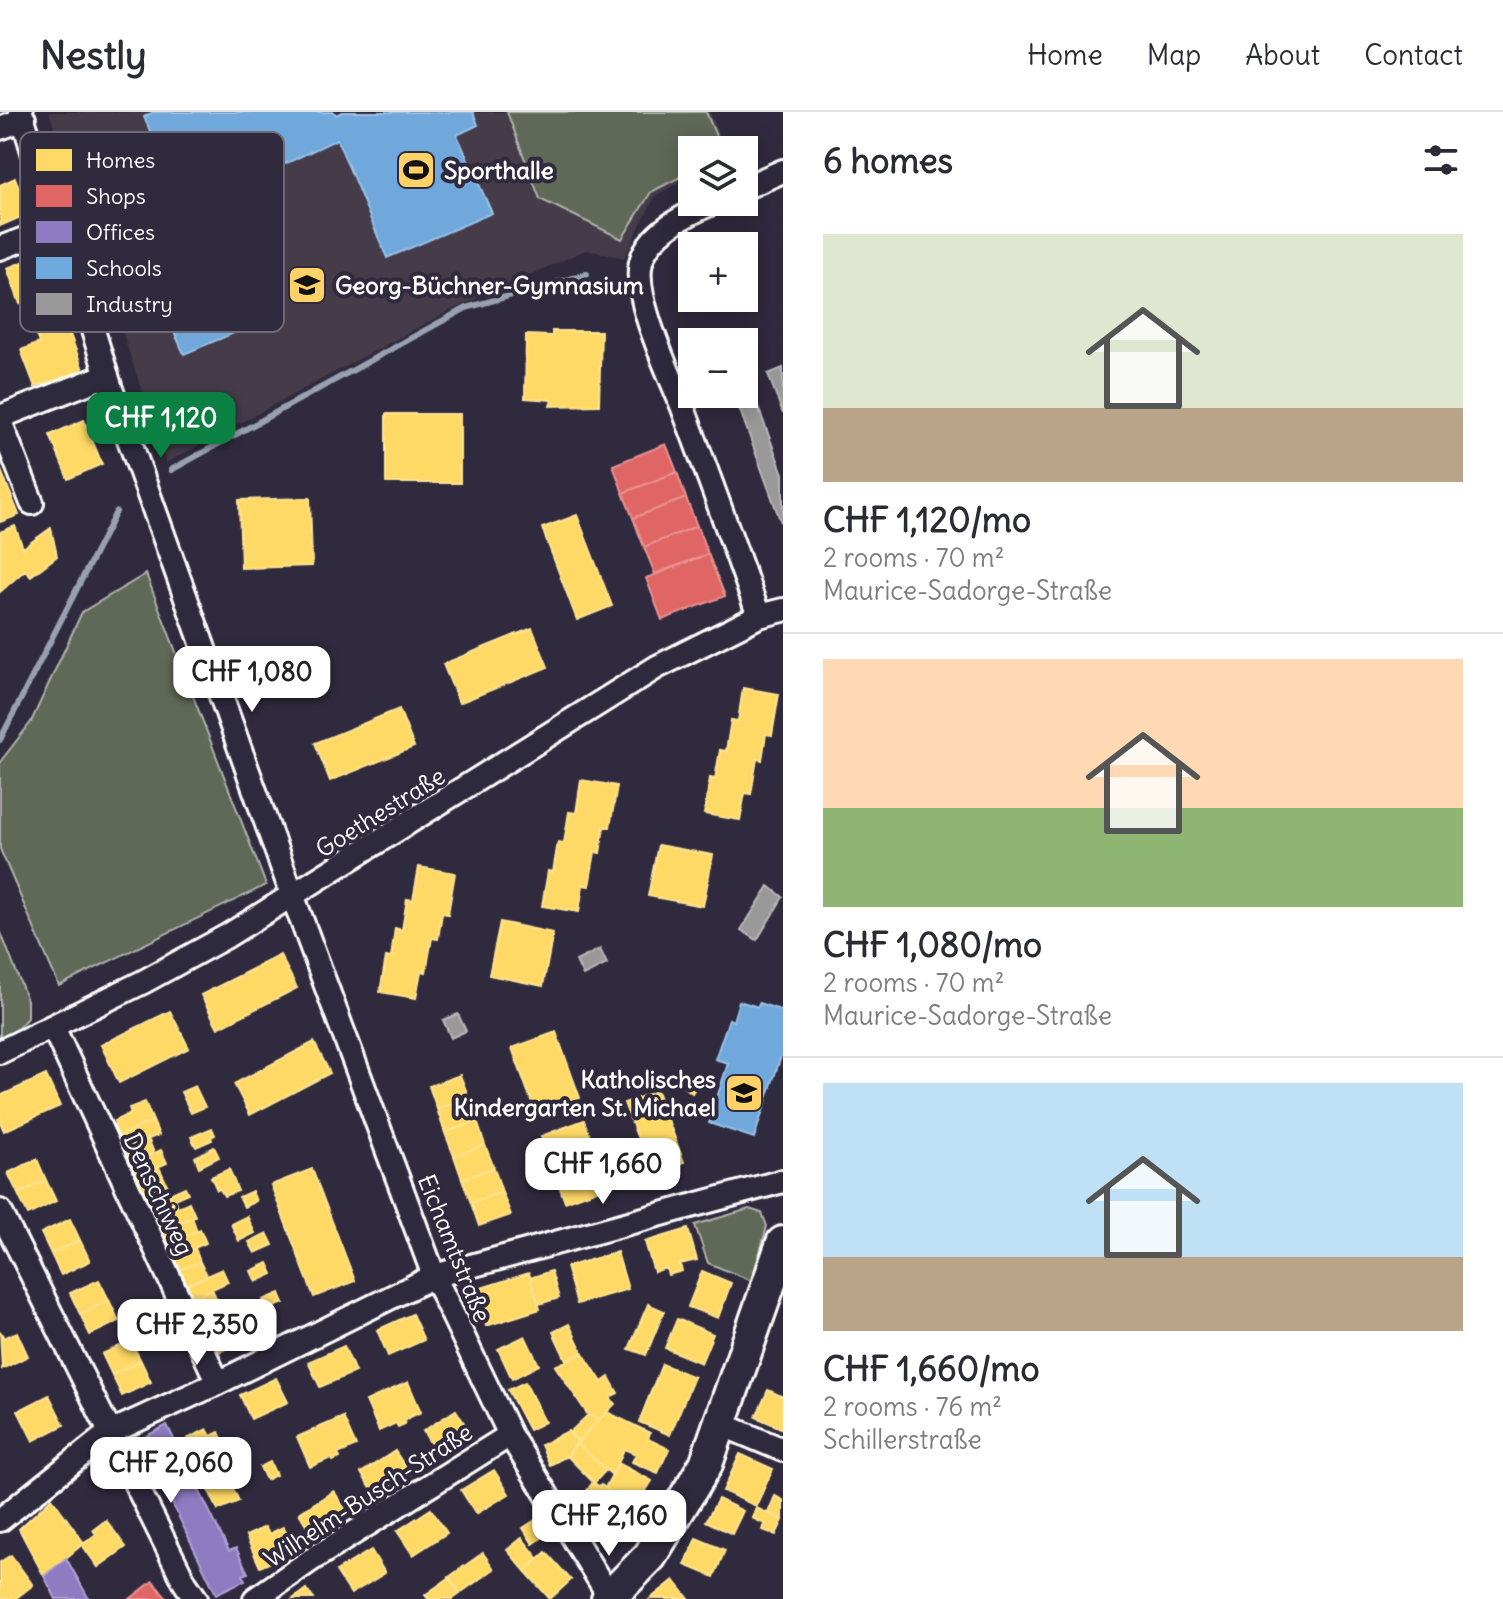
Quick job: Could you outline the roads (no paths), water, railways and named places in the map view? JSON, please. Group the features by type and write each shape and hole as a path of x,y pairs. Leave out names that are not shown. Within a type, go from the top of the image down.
{"main road":[{"path":"609,1599 650,1556 706,1464 783,1243"}],"street":[{"path":"0,128 22,116"},
{"path":"758,182 783,171"},
{"path":"690,216 660,233 644,252 640,282 655,336 759,616"},
{"path":"0,248 20,240"},
{"name":"Eichamtstraße","path":"94,332 293,897 434,1276 510,1435 609,1599"},
{"path":"32,503 0,419 107,375"},
{"name":"Goethestraße","path":"0,1052 157,975 293,897 657,667 759,616 783,610"},
{"name":"Denschiweg","path":"53,1027 218,1383"},
{"path":"0,1520 109,1433 434,1276 783,1181"},
{"path":"0,1211 109,1433 196,1599"},
{"path":"721,1424 783,1450"},
{"name":"Wilhelm-Busch-Straße","path":"255,1599 311,1560 510,1435"}],"waterway":[{"path":"171,470 466,308 587,274"},
{"path":"0,740 116,512"}],"place":[{"name":"Sporthalle","path":"416,170"},
{"name":"Georg-Büchner-Gymnasium","path":"307,285"},
{"name":"Katholisches Kindergarten St. Michael","path":"744,1093"}]}
